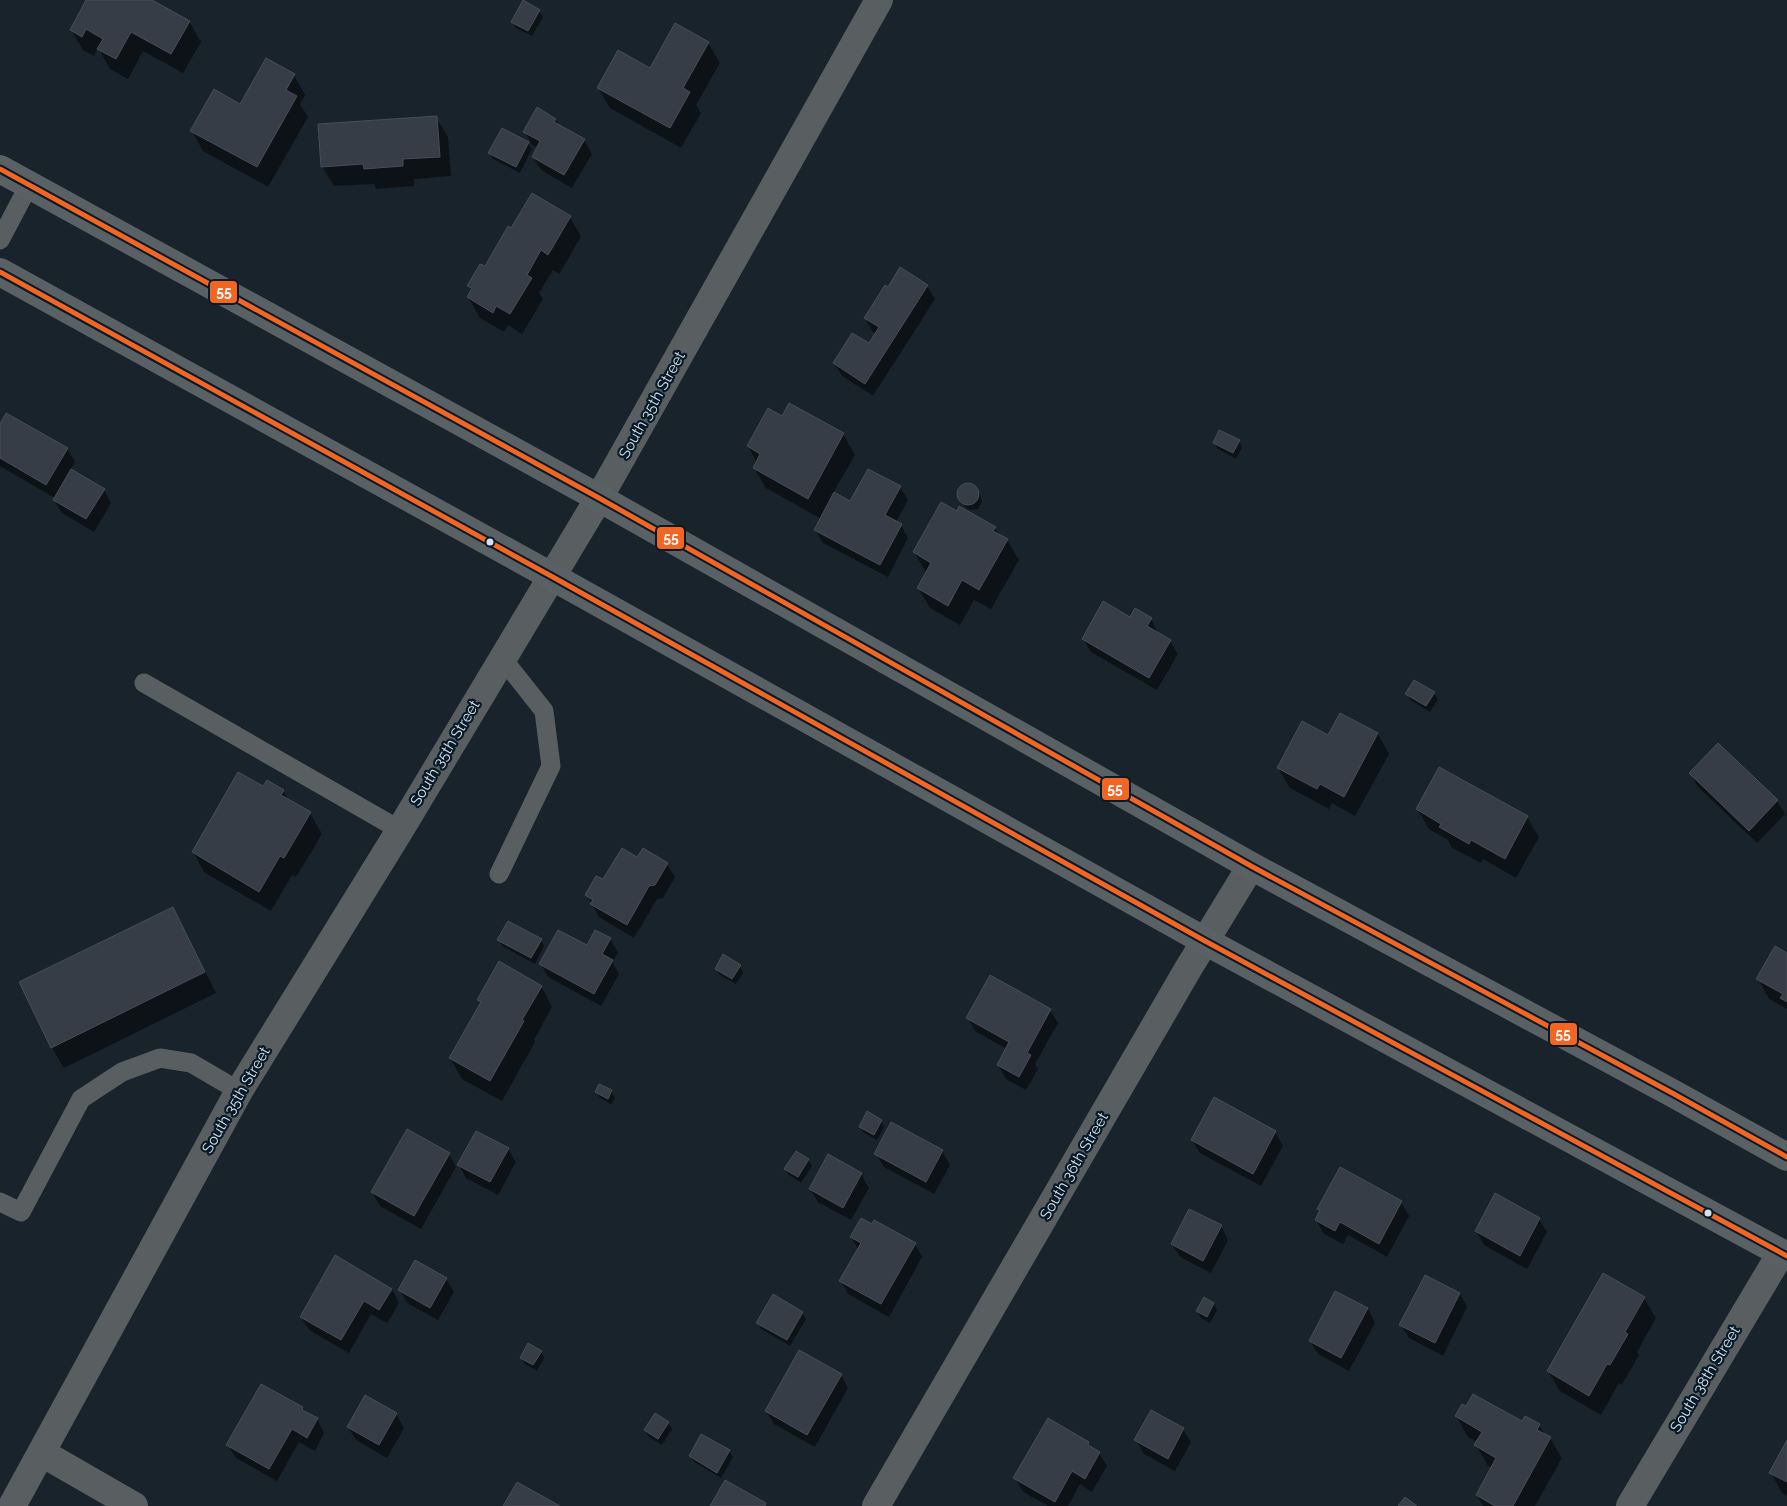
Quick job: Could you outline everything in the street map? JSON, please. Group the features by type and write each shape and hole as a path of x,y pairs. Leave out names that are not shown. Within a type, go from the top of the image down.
{"main road":[{"path":"0,169 599,498 1252,866 1787,1157"},
{"path":"0,272 552,576 1205,941 1784,1254"}],"street":[{"name":"South 35th Street","path":"12,1506 239,1091 400,830 599,498 879,0"},
{"name":"South 36th Street","path":"876,1506 1205,941 1252,866"},
{"name":"South 38th Street","path":"1630,1506 1784,1254"},
{"path":"42,1453 134,1506"}],"lane":[{"path":"0,240 29,185"},
{"path":"499,874 551,766 544,710 502,658"},
{"path":"144,683 400,830"},
{"path":"0,1202 21,1212 81,1099 122,1072 160,1058 191,1063 239,1091"}],"building":[{"path":"86,0 152,0 190,21 171,54 131,32 116,59 97,49 103,39 86,29 82,37 70,30"},
{"path":"523,0 540,10 528,31 511,22"},
{"path":"675,23 709,42 683,88 690,92 670,128 597,88 618,50 650,68"},
{"path":"266,58 295,74 286,90 297,96 257,167 190,131 214,89 240,104"},
{"path":"537,107 556,119 554,122 585,139 564,175 532,157 540,141 523,132"},
{"path":"437,116 440,157 403,159 403,166 364,169 363,164 321,167 318,124"},
{"path":"502,128 529,142 516,167 488,153"},
{"path":"532,193 571,216 548,255 541,250 527,275 532,278 510,314 496,306 493,313 467,297 472,288 467,286 480,264 485,266 508,226 511,228"},
{"path":"900,267 928,285 865,384 833,363 852,333 869,343 879,327 864,318 885,285 888,287"},
{"path":"789,403 844,433 808,499 753,468 760,454 747,446 768,408 782,416"},
{"path":"6,413 68,448 46,485 0,458 0,424"},
{"path":"1219,430 1240,440 1233,453 1213,443"},
{"path":"71,469 105,489 86,519 53,500"},
{"path":"868,469 901,486 885,515 902,524 880,565 814,530 834,492 850,501"},
{"path":"968,483 978,490 979,494 972,504 968,505 958,498 957,494 964,484"},
{"path":"941,502 957,511 959,506 996,527 993,531 1008,539 979,590 962,580 948,606 917,588 931,563 913,552"},
{"path":"1103,601 1130,617 1135,608 1152,618 1147,626 1171,640 1149,678 1082,639"},
{"path":"1414,680 1435,692 1426,706 1405,694"},
{"path":"1340,713 1378,733 1344,797 1320,784 1317,789 1277,768 1302,721 1328,735"},
{"path":"1718,743 1778,800 1749,831 1689,773"},
{"path":"1439,767 1528,816 1505,859 1471,840 1469,844 1439,827 1441,824 1416,809"},
{"path":"238,772 263,786 267,780 284,790 281,795 311,812 284,858 280,856 259,892 192,852"},
{"path":"622,848 637,857 643,848 668,863 655,885 649,886 627,925 590,904 593,900 585,895 596,876 603,879"},
{"path":"173,907 205,972 51,1048 19,982"},
{"path":"508,921 542,939 531,958 497,940"},
{"path":"558,930 587,945 595,930 611,938 602,954 613,960 594,994 539,964"},
{"path":"1775,946 1787,953 1787,1002 1780,998 1783,994 1756,979"},
{"path":"723,954 741,965 732,979 715,969"},
{"path":"499,961 542,986 490,1081 449,1058 481,1002 477,1000"},
{"path":"990,975 1051,1009 1027,1053 1031,1055 1019,1077 997,1065 1009,1042 966,1018"},
{"path":"599,1084 612,1090 608,1099 595,1092"},
{"path":"1214,1097 1276,1131 1253,1174 1191,1140"},
{"path":"867,1111 882,1120 874,1135 859,1127"},
{"path":"891,1122 943,1150 926,1182 874,1154"},
{"path":"407,1129 450,1153 414,1216 371,1192"},
{"path":"476,1131 509,1148 490,1182 457,1165"},
{"path":"796,1151 809,1159 798,1177 784,1169"},
{"path":"828,1154 862,1173 843,1208 809,1189"},
{"path":"1340,1167 1402,1201 1379,1244 1340,1222 1335,1231 1315,1220 1320,1210 1317,1209"},
{"path":"1495,1193 1540,1218 1520,1256 1475,1231"},
{"path":"1189,1209 1222,1225 1203,1261 1171,1244"},
{"path":"861,1218 872,1224 874,1220 916,1243 881,1304 839,1281 861,1243 850,1237"},
{"path":"335,1255 392,1289 379,1310 364,1301 341,1340 300,1317"},
{"path":"415,1260 447,1278 430,1308 398,1290"},
{"path":"1603,1273 1645,1297 1625,1332 1628,1334 1610,1365 1607,1364 1589,1396 1547,1371"},
{"path":"1425,1275 1460,1293 1435,1343 1399,1325"},
{"path":"1335,1291 1368,1308 1341,1358 1309,1341"},
{"path":"773,1294 803,1312 787,1340 756,1323"},
{"path":"1204,1297 1214,1303 1207,1317 1196,1311"},
{"path":"528,1343 542,1351 533,1365 520,1358"},
{"path":"799,1350 842,1374 807,1435 765,1411"},
{"path":"261,1384 303,1407 302,1410 318,1418 307,1438 292,1429 269,1469 226,1445"},
{"path":"1473,1394 1522,1421 1525,1416 1540,1424 1537,1430 1551,1437 1513,1506 1495,1506 1476,1495 1496,1458 1474,1445 1482,1432 1455,1416 1462,1404 1466,1406"},
{"path":"365,1395 397,1413 379,1445 347,1427"},
{"path":"1151,1410 1184,1428 1168,1459 1134,1440"},
{"path":"655,1413 669,1422 658,1439 644,1430"},
{"path":"1048,1418 1089,1442 1088,1445 1100,1452 1085,1479 1072,1471 1055,1502 1013,1478"},
{"path":"701,1434 730,1450 717,1473 689,1456"},
{"path":"1787,1440 1787,1482 1769,1473"},
{"path":"725,1480 766,1503 765,1506 710,1506"},
{"path":"517,1482 560,1506 503,1506"},
{"path":"1405,1497 1417,1506 1398,1506"}],"transit line":[{"name":"55","path":"0,169 599,498 1251,866 1787,1157"},
{"name":"55","path":"0,272 551,576 1205,941 1787,1256"}]}
